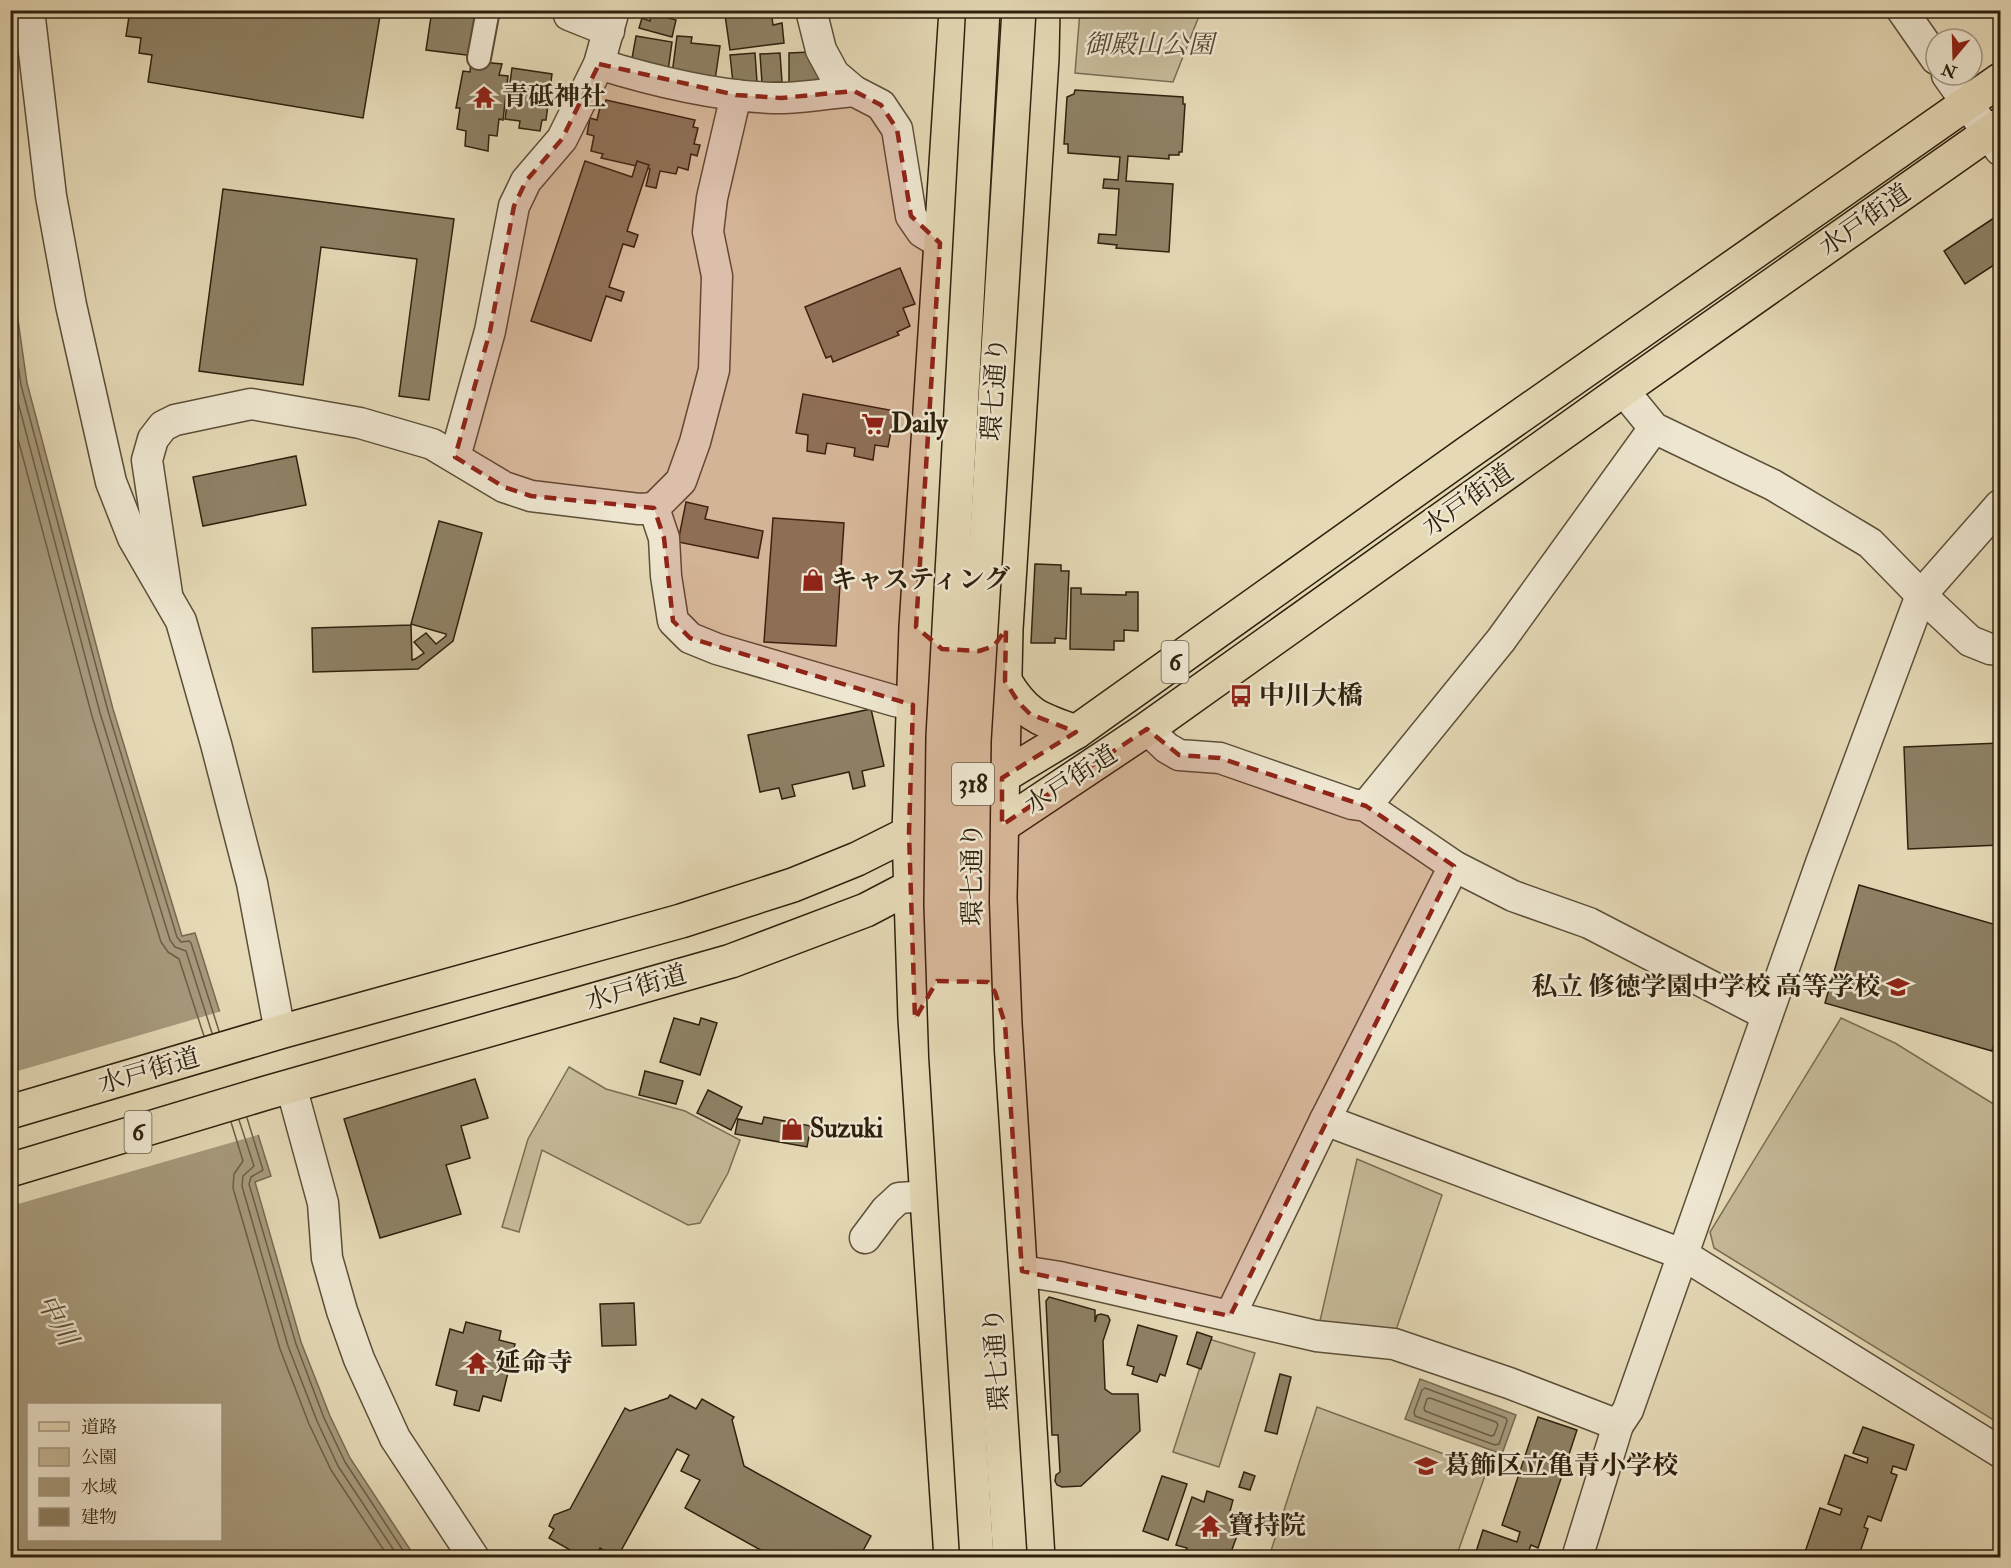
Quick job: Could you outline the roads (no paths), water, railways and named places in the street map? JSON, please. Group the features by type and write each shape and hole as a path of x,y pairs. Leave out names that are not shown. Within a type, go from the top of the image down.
{"main road":[{"path":"951,1557 915,1019 909,833 916,627 956,10"},
{"name":"環七通り","path":"977,1557 946,1056 940,905 943,737 983,10"},
{"name":"環七通り","path":"1010,1557 977,1051 972,902 974,741 1019,10"},
{"path":"1038,1557 1005,1024 1000,898 1006,629 1042,58 1042,10"},
{"name":"水戸街道","path":"10,1112 265,1037 704,914 793,885 857,859 909,833 1076,732 1476,447 2001,80"},
{"name":"水戸街道","path":"10,1170 278,1090 731,961 866,910 910,887 1147,729 1623,390 1997,136"},
{"path":"916,627 942,649 979,651 994,646 1006,629"},
{"path":"1005,681 1019,703 1030,714 1076,732"},
{"path":"915,1019 929,989 938,981 988,982 995,992 1005,1024"}],"street":[{"path":"29,10 51,196 71,305 111,482 133,538 181,621 216,744 252,883 265,1037"},
{"path":"479,58 488,10"},
{"path":"455,457 490,331 514,206 526,181 562,139 599,64 611,21 569,15 568,10"},
{"path":"811,10 821,50 834,74 854,91 881,105 897,129 910,216 922,232 940,243"},
{"path":"1902,10 1924,42"},
{"path":"599,64 633,75 736,95 781,98 854,91"},
{"path":"1955,87 1967,105 1997,136"},
{"path":"167,594 147,460 153,438 163,426 175,420 251,404 360,423 432,444 504,487 531,496 639,509 654,508 681,481 695,442 714,370 717,276 708,232 712,198 736,95"},
{"path":"1623,390 1654,428 1773,485 1870,543 1921,595 1971,641 1990,649 2001,650"},
{"path":"1366,806 1501,640 1654,428"},
{"path":"1577,1557 1618,1425 1628,1410 1767,1016 1921,595 2001,505"},
{"path":"654,508 664,538 666,576 673,621 690,638 717,649 913,705"},
{"path":"1147,729 1167,748 1179,755 1220,758 1352,804 1366,806 1454,867 1513,896 1589,923 1767,1016"},
{"path":"1230,1316 1325,1120 1454,867"},
{"path":"278,1090 322,1203 327,1258 358,1359 395,1438 474,1557"},
{"path":"1325,1120 1682,1254 2001,1452"},
{"path":"864,1238 886,1210 900,1198 928,1196"},
{"path":"1022,1271 1060,1277 1316,1336 1394,1344 1509,1383 1618,1425"}],"water":[{"name":"中川","path":"10,264 27,383 113,709 182,936 195,933 271,1176 255,1182 301,1342 330,1416 350,1458 415,1557 11,1557"},
{"path":"1420,1379 1516,1415 1502,1454 1405,1419"}],"place":[{"name":"青砥神社","path":"484,97"},
{"name":"Daily","path":"873,424"},
{"name":"キャスティング","path":"813,580"},
{"name":"中川大橋","path":"1241,696"},
{"name":"私立 修徳学園中学校 高等学校","path":"1898,987"},
{"name":"Suzuki","path":"792,1129"},
{"name":"延命寺","path":"477,1363"},
{"name":"葛飾区立亀青小学校","path":"1426,1466"},
{"name":"寶持院","path":"1210,1526"}],"park label":[{"name":"御殿山公園","path":"1149,45"}]}
